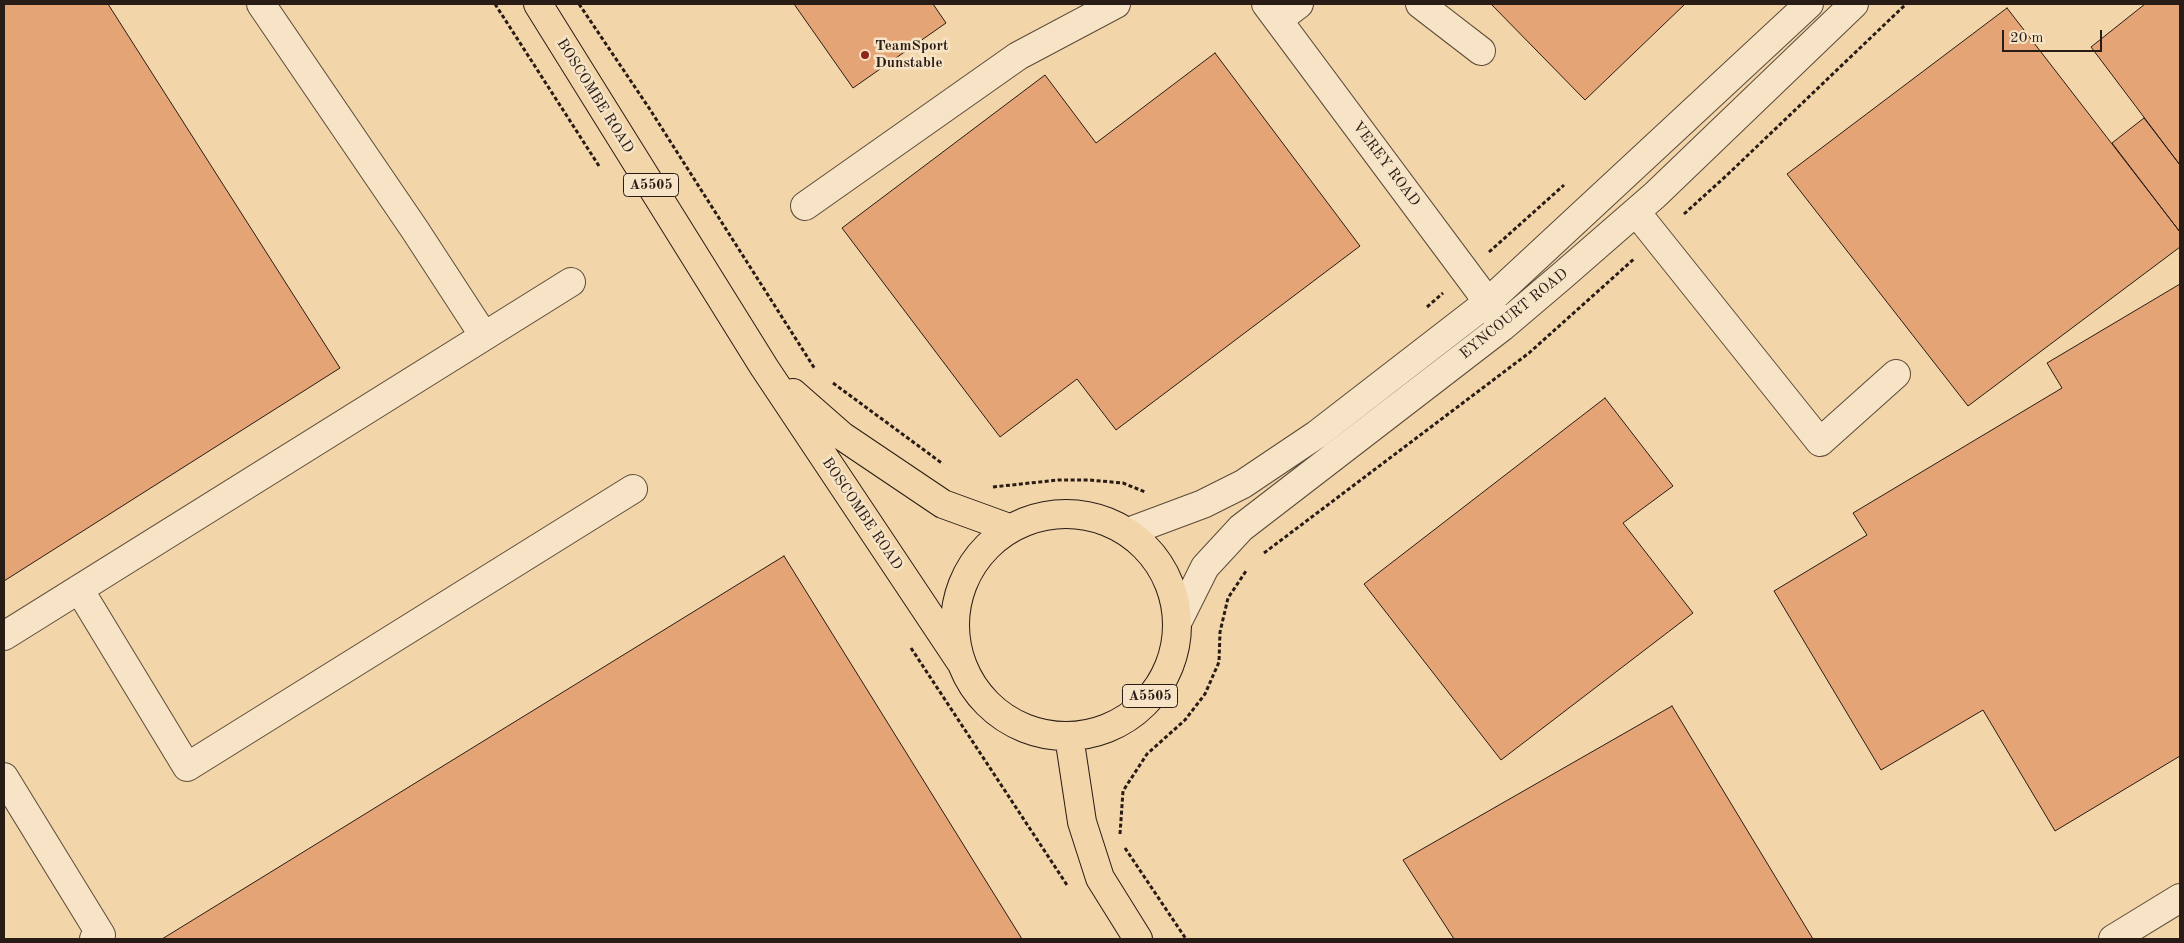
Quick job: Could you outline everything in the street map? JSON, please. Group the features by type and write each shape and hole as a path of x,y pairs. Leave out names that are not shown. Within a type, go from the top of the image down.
{"main road":[{"name":"BOSCOMBE ROAD","path":"538,4 764,367 960,661"},
{"name":"BOSCOMBE ROAD","path":"764,367 842,436 943,504 1009,528"},
{"name":"A5505","path":"1048,514 1090,515 1128,532 1154,556 1171,586 1178,621 1173,656 1158,688 1134,713 1103,730 1069,736 1034,732 1002,717 976,692 960,661 953,623 960,585 980,552 1009,528 1048,514"},
{"path":"1069,736 1082,822 1100,878 1138,939"}],"street":[{"path":"261,4 415,230 484,336"},
{"path":"805,206 1018,56 1116,4"},
{"path":"1420,4 1482,50"},
{"name":"EYNCOURT ROAD","path":"1128,532 1203,504 1243,484 1316,435 1488,302 1809,4"},
{"name":"EYNCOURT ROAD","path":"1178,621 1205,567 1241,528 1502,327 1636,212 1854,4"},
{"name":"VEREY ROAD","path":"1281,9 1488,302 1502,327"},
{"path":"1636,212 1820,442 1896,374"},
{"path":"4,636 571,282"},
{"path":"79,589 187,767 633,489"},
{"path":"4,777 101,935 94,939"},
{"path":"2113,939 2180,898"}],"path":[{"path":"579,4 649,108 816,371"},
{"path":"1423,310 1569,181"},
{"path":"832,382 949,468"},
{"path":"990,487 1058,480 1089,480 1123,484 1146,493"},
{"path":"1261,555 1283,539"},
{"path":"1186,939 1120,840 1123,790 1146,754 1185,720 1205,694 1219,662 1220,632 1228,598 1249,568"}],"building":[{"path":"4,4 108,4 340,368 4,581"},
{"name":"TeamSport Dunstable","path":"794,4 933,4 946,23 853,88"},
{"path":"1491,4 1685,4 1585,100"},
{"path":"2145,4 2180,4 2180,165 2091,47"},
{"path":"2007,8 2180,232 2180,247 1968,406 1787,174"},
{"path":"1215,53 1360,246 1116,430 1077,379 1000,437 842,228 1045,75 1096,143"},
{"path":"2144,118 2180,165 2180,232 2112,143"},
{"path":"2180,284 2180,756 2055,831 1983,710 1881,770 1774,591 1867,535 1853,513 2062,388 2047,363"},
{"path":"1605,398 1673,486 1623,523 1693,613 1501,760 1364,584"},
{"path":"784,556 1022,939 162,939"},
{"path":"1672,706 1813,939 1454,939 1403,860"}],"place":[{"name":"TeamSport Dunstable","path":"865,55"}]}
